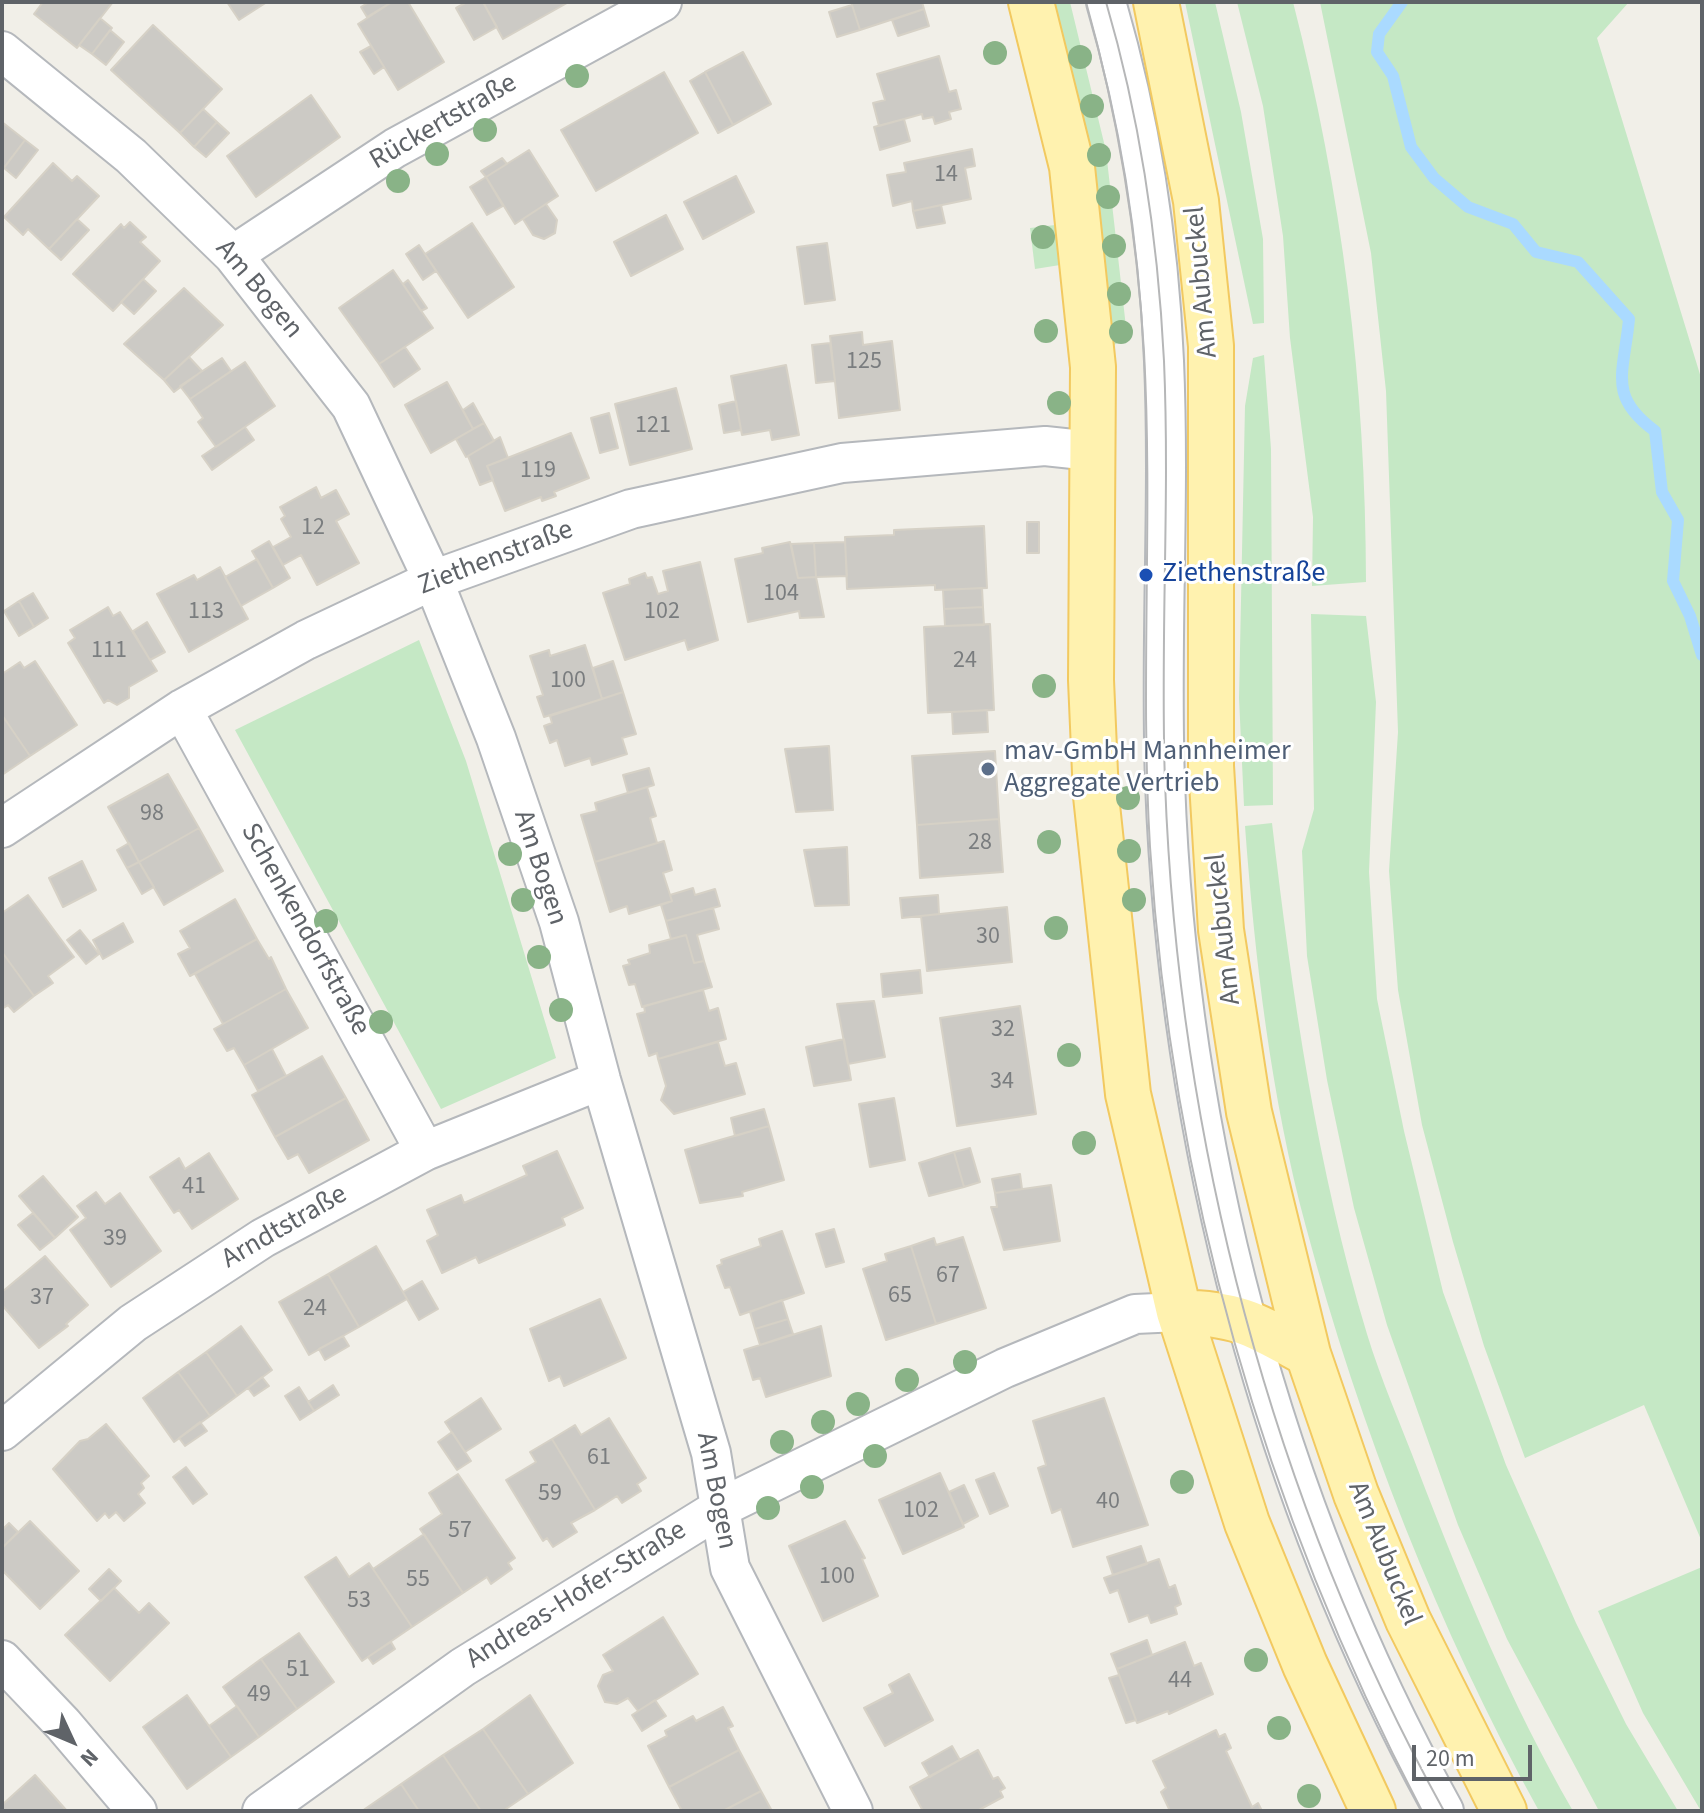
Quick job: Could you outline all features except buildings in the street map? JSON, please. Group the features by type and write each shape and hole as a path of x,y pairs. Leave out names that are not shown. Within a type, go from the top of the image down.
{"main road":[{"path":"1031,2 1072,167 1093,367 1091,680 1107,925 1128,1094 1179,1312 1247,1523 1305,1665 1373,1811"},
{"name":"Am Aubuckel","path":"1156,2 1196,201 1211,346 1211,766 1221,930 1249,1112 1308,1354 1356,1494 1408,1620 1504,1811"},
{"path":"1179,1312 1224,1314 1247,1321 1308,1354"}],"street":[{"name":"Rückertstraße","path":"233,255 395,148 662,2"},
{"path":"1106,2 1127,83 1158,276 1164,365 1165,782 1172,892 1202,1121 1222,1224 1247,1321 1300,1488 1348,1611 1444,1811"},
{"name":"Am Bogen","path":"2,51 131,156 233,255 351,406 433,580 496,738 559,922 601,1080 711,1453 730,1568 853,1811"},
{"name":"Ziethenstraße","path":"2,828 182,709 306,640 433,580 631,509 842,463 1045,446 1092,451"},
{"name":"Schenkendorfstraße","path":"182,709 425,1151"},
{"name":"Arndtstraße","path":"2,1431 146,1314 263,1238 425,1151 601,1080"},
{"name":"Andreas-Hofer-Straße","path":"262,1811 463,1667 720,1508 1032,1357 1135,1314 1179,1312"},
{"path":"2,1660 63,1724 137,1811"}],"green space":[{"path":"1052,2 1070,2 1106,151 1127,336 1110,348 1098,214 1081,109"},
{"path":"1185,2 1215,2 1241,112 1263,239 1264,323 1253,324"},
{"path":"1237,2 1293,2 1310,74 1338,218 1356,362 1366,582 1312,586 1313,517 1290,338 1283,236 1263,106"},
{"path":"1320,2 1629,2 1597,38 1702,381 1702,1542 1644,1405 1525,1458 1484,1346 1422,1125 1398,990 1389,871 1398,732 1386,391 1371,253"},
{"path":"1055,225 1060,265 1035,269 1030,228"},
{"path":"1264,355 1271,449 1273,805 1244,806 1239,698 1245,406 1253,358"},
{"path":"1311,614 1366,616 1376,702 1369,872 1377,999 1404,1131 1443,1292 1506,1465 1576,1623 1626,1724 1678,1811 1599,1811 1507,1639 1458,1525 1387,1325 1354,1208 1327,1080 1307,956 1302,851 1314,809"},
{"path":"419,640 466,761 556,1058 441,1109 235,730"},
{"path":"1272,823 1308,1081 1334,1208 1367,1334 1470,1601 1508,1686 1573,1811 1539,1811 1502,1742 1435,1599 1405,1526 1327,1303 1283,1128 1259,977 1245,826"},
{"path":"1702,1567 1701,1811 1643,1713 1598,1611"}],"waterway":[{"path":"1402,2 1379,34 1377,52 1393,76 1411,147 1434,178 1468,207 1513,224 1536,252 1578,262 1629,319 1622,369 1624,394 1640,418 1655,431 1662,492 1678,520 1673,581 1690,616 1702,655"}],"tram line":[{"path":"1086,2 1117,131 1141,307 1147,476 1147,785 1161,974 1179,1099 1204,1222 1235,1344 1272,1463 1316,1581 1366,1697 1422,1811"},
{"path":"1106,2 1138,135 1157,271 1166,414 1165,782 1174,916 1190,1049 1213,1182 1244,1313 1283,1442 1329,1568 1383,1692 1444,1811"}],"place":[{"name":"Ziethenstraße","path":"1146,575"},
{"name":"mav-GmbH Mannheimer Aggregate Vertrieb","path":"988,769"}]}
